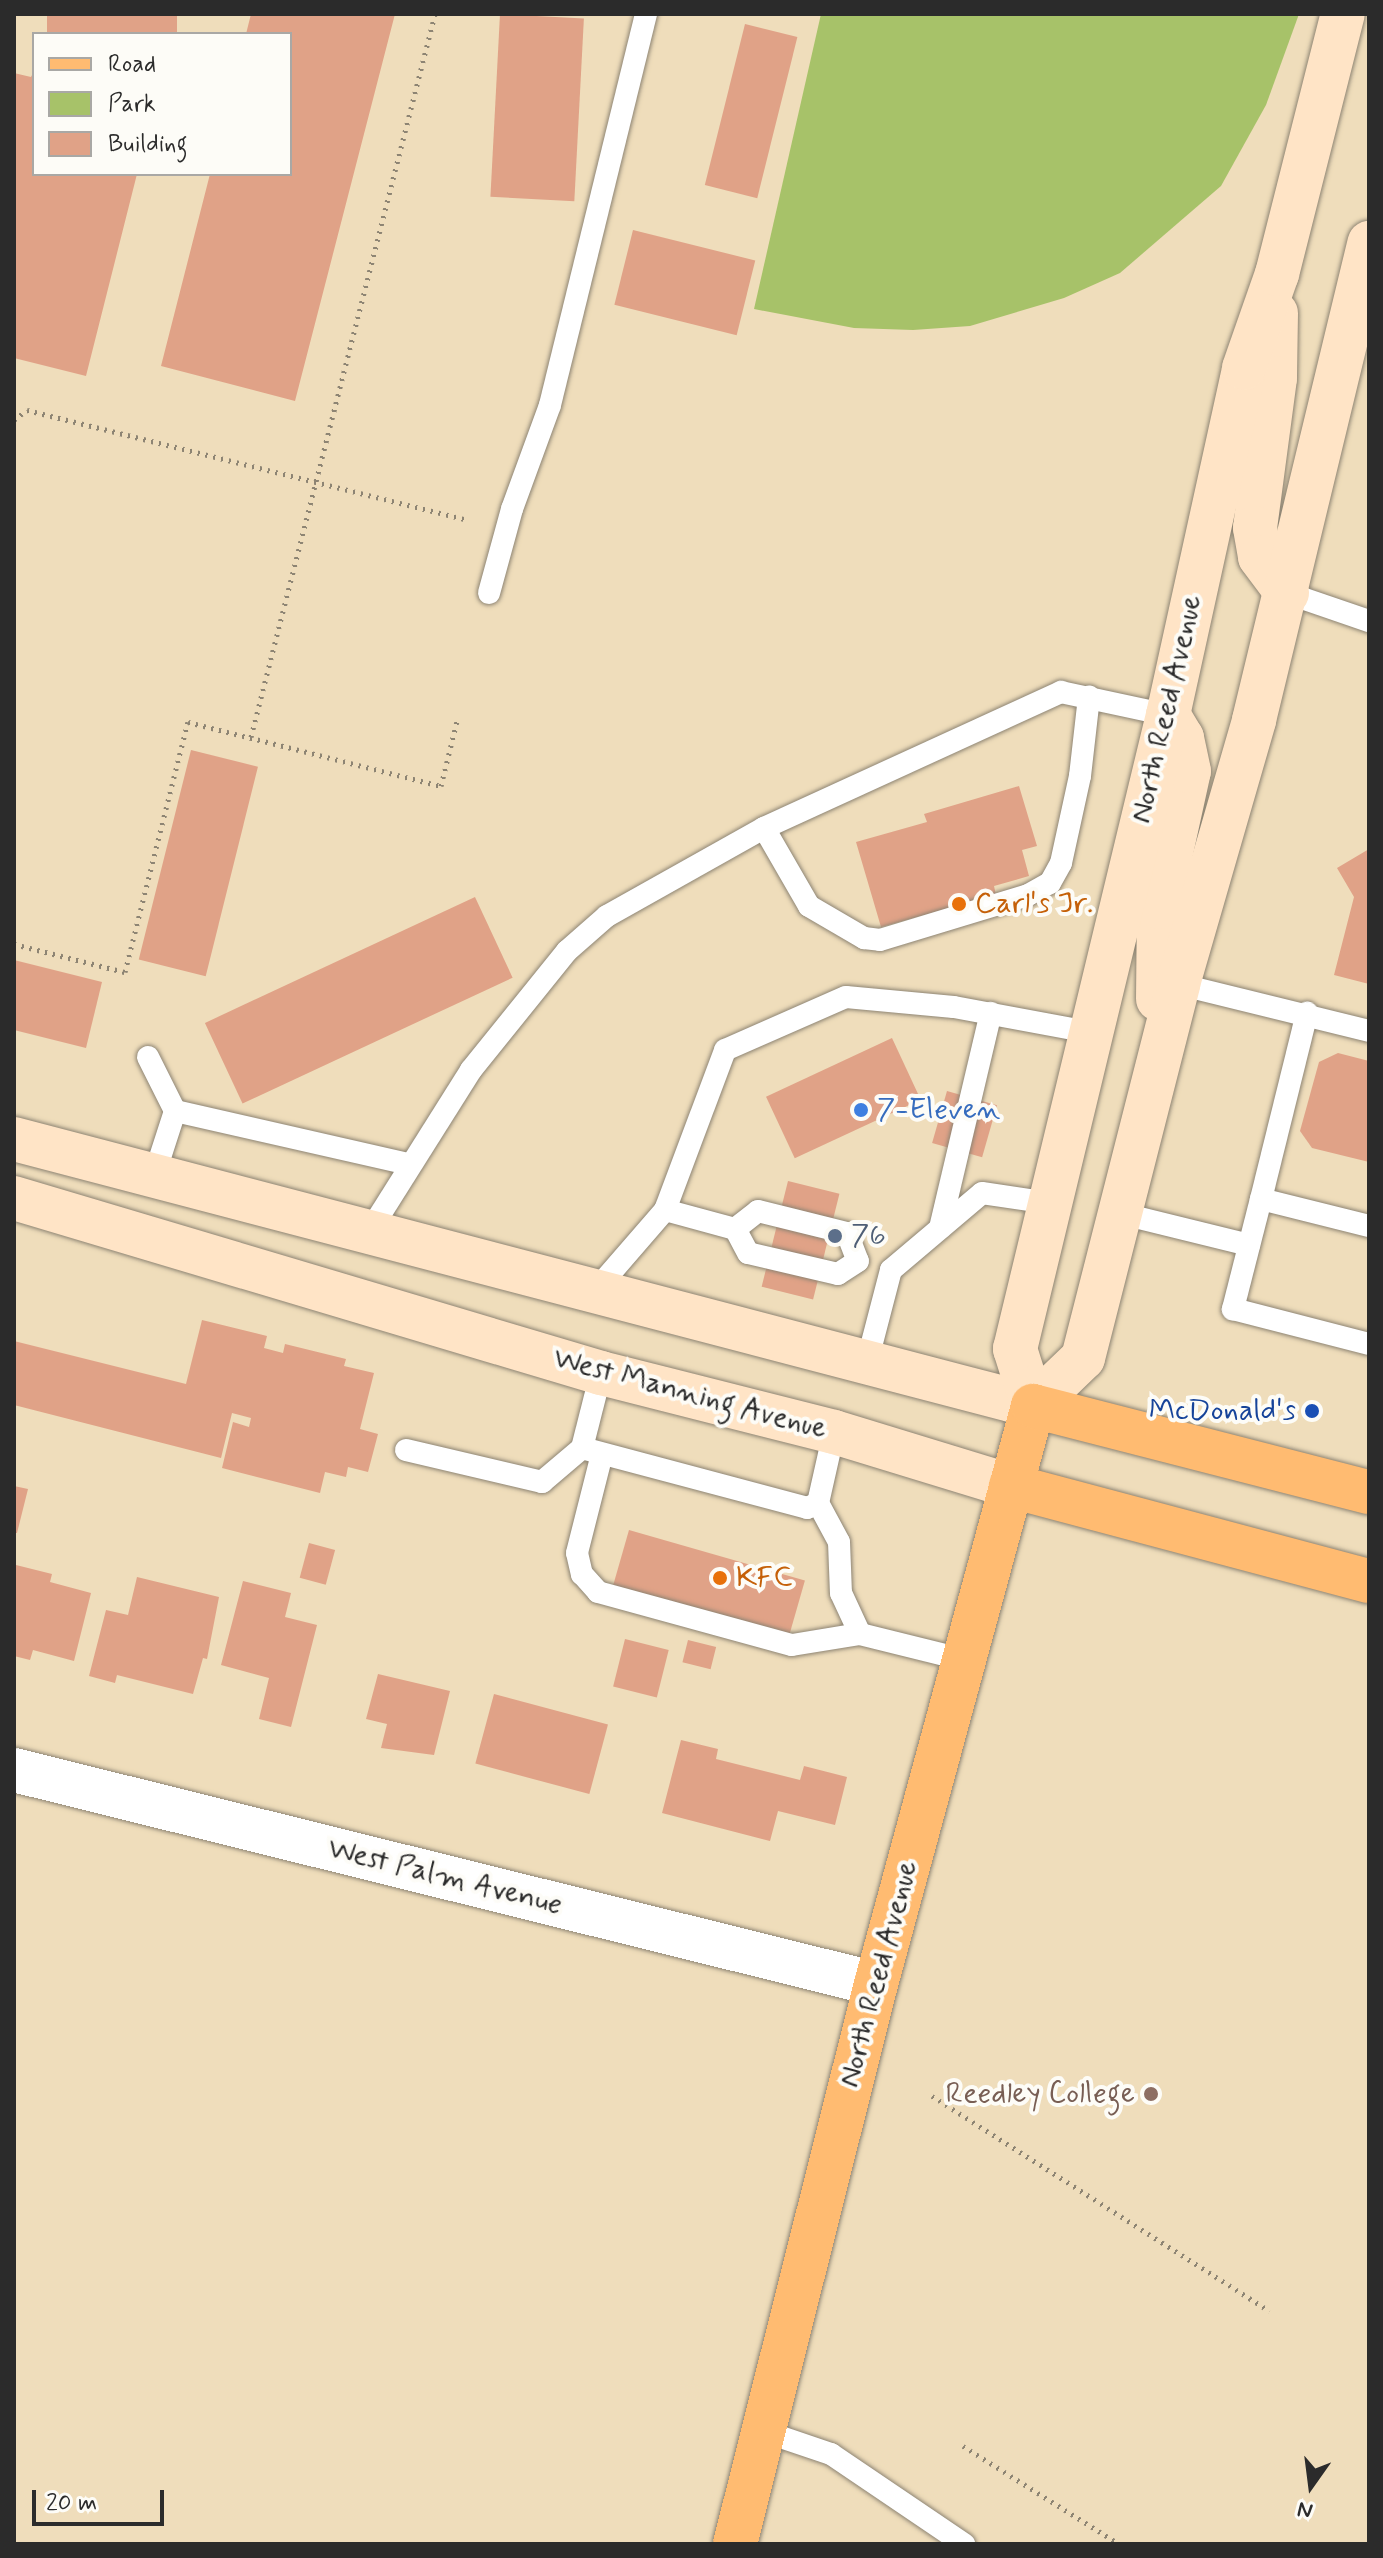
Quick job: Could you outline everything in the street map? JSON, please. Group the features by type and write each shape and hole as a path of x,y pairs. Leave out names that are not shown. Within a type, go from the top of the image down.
{"main road":[{"name":"North Reed Avenue","path":"735,2544 961,1659 1033,1406"},
{"path":"1033,1406 1369,1492"},
{"name":"West Manning Avenue","path":"1011,1486 1369,1581"}],"street":[{"name":"North Reed Avenue","path":"1033,1406 1015,1349 1089,1032 1168,715 1244,368 1277,274 1343,14"},
{"path":"14,1139 1033,1406 1083,1358 1178,984 1287,593 1366,268"},
{"path":"1277,274 1275,378 1255,528 1260,557 1287,593"},
{"path":"1157,1065 1159,907 1189,771 1182,738 1168,715"},
{"name":"West Manning Avenue","path":"14,1198 601,1373 834,1432 1011,1486"},
{"name":"West Palm Avenue","path":"14,1770 876,1984"}],"lane":[{"path":"489,593 512,509 550,405 646,14"},
{"path":"1287,593 1369,621"},
{"path":"369,1232 408,1164 471,1070 567,951 607,916 764,828 1061,692 1168,715"},
{"path":"764,828 809,906 864,938 880,940 1028,895 1050,883 1061,863 1080,776 1089,697"},
{"path":"1178,984 1307,1013 1369,1031"},
{"path":"594,1292 665,1210 725,1050 846,997 991,1013 1089,1032"},
{"path":"940,1228 991,1013"},
{"path":"1307,1013 1233,1309 1369,1344"},
{"path":"148,1057 175,1111 154,1176"},
{"path":"175,1111 408,1164"},
{"path":"867,1362 891,1270 982,1193 1050,1203"},
{"path":"1261,1199 1369,1226"},
{"path":"665,1210 735,1229 748,1253 838,1274 858,1261 891,1270"},
{"path":"735,1229 758,1211 847,1233 858,1261"},
{"path":"1119,1213 1249,1245"},
{"path":"601,1373 577,1553 582,1574 598,1592 792,1645 811,1646 860,1634 961,1659"},
{"path":"834,1432 818,1503 839,1542 841,1593 860,1634"},
{"path":"406,1450 542,1482 592,1451 807,1508 818,1503"},
{"path":"763,2431 831,2454 964,2544"}],"path":[{"path":"251,737 435,14"},
{"path":"14,420 27,410 467,520"},
{"path":"14,944 125,972 188,722 441,786 458,717"},
{"path":"932,2096 1269,2311"},
{"path":"963,2446 1119,2544"}],"green space":[{"path":"821,14 1299,14 1266,105 1221,186 1120,273 1064,298 970,326 913,330 854,328 754,309"}],"building":[{"path":"47,14 177,14 177,32 47,32"},
{"path":"251,14 395,14 295,401 161,366 209,176 292,176 292,32 246,32"},
{"path":"500,14 584,18 574,201 490,197"},
{"path":"745,24 797,37 757,198 705,185"},
{"path":"14,73 31,77 32,176 136,176 86,376 14,358"},
{"path":"633,230 755,260 737,335 614,305"},
{"path":"191,750 258,767 206,976 139,960"},
{"path":"1019,786 1037,846 1022,850 1029,876 994,886 996,895 881,927 856,842 927,822 924,814"},
{"path":"1369,849 1369,984 1334,975 1354,897 1337,868"},
{"path":"475,897 513,978 243,1104 205,1023"},
{"path":"14,960 102,982 86,1048 14,1030"},
{"path":"892,1038 921,1100 795,1158 766,1097"},
{"path":"1338,1053 1369,1061 1369,1162 1312,1148 1300,1131 1319,1062"},
{"path":"947,1091 997,1105 982,1157 932,1143"},
{"path":"788,1181 839,1194 813,1300 762,1287"},
{"path":"202,1320 267,1336 264,1348 283,1353 285,1344 346,1359 344,1366 374,1373 360,1429 378,1434 368,1472 348,1467 346,1477 325,1472 320,1493 222,1468 233,1422 249,1427 251,1418 232,1413 221,1458 14,1405 14,1341 186,1384"},
{"path":"14,1486 28,1489 17,1533 14,1533"},
{"path":"629,1530 805,1580 789,1637 613,1587"},
{"path":"309,1543 335,1550 326,1585 300,1578"},
{"path":"16,1565 52,1574 50,1582 91,1593 74,1661 33,1650 30,1660 14,1656"},
{"path":"137,1577 219,1597 207,1659 203,1658 193,1694 117,1675 115,1683 89,1676 106,1610 128,1615"},
{"path":"243,1581 291,1593 285,1617 317,1625 291,1727 259,1719 269,1678 221,1665"},
{"path":"625,1639 669,1650 657,1697 613,1687"},
{"path":"688,1640 716,1647 711,1669 682,1662"},
{"path":"378,1674 450,1691 434,1755 381,1748 387,1724 366,1719"},
{"path":"494,1694 608,1725 589,1794 475,1764"},
{"path":"681,1740 718,1749 716,1759 800,1780 804,1766 847,1777 835,1825 778,1811 770,1841 662,1813"}],"place":[{"name":"Carl's Jr.","path":"959,904"},
{"name":"7-Eleven","path":"861,1110"},
{"name":"76","path":"835,1236"},
{"name":"McDonald's","path":"1312,1411"},
{"name":"KFC","path":"720,1578"},
{"name":"Reedley College","path":"1151,2094"}]}
